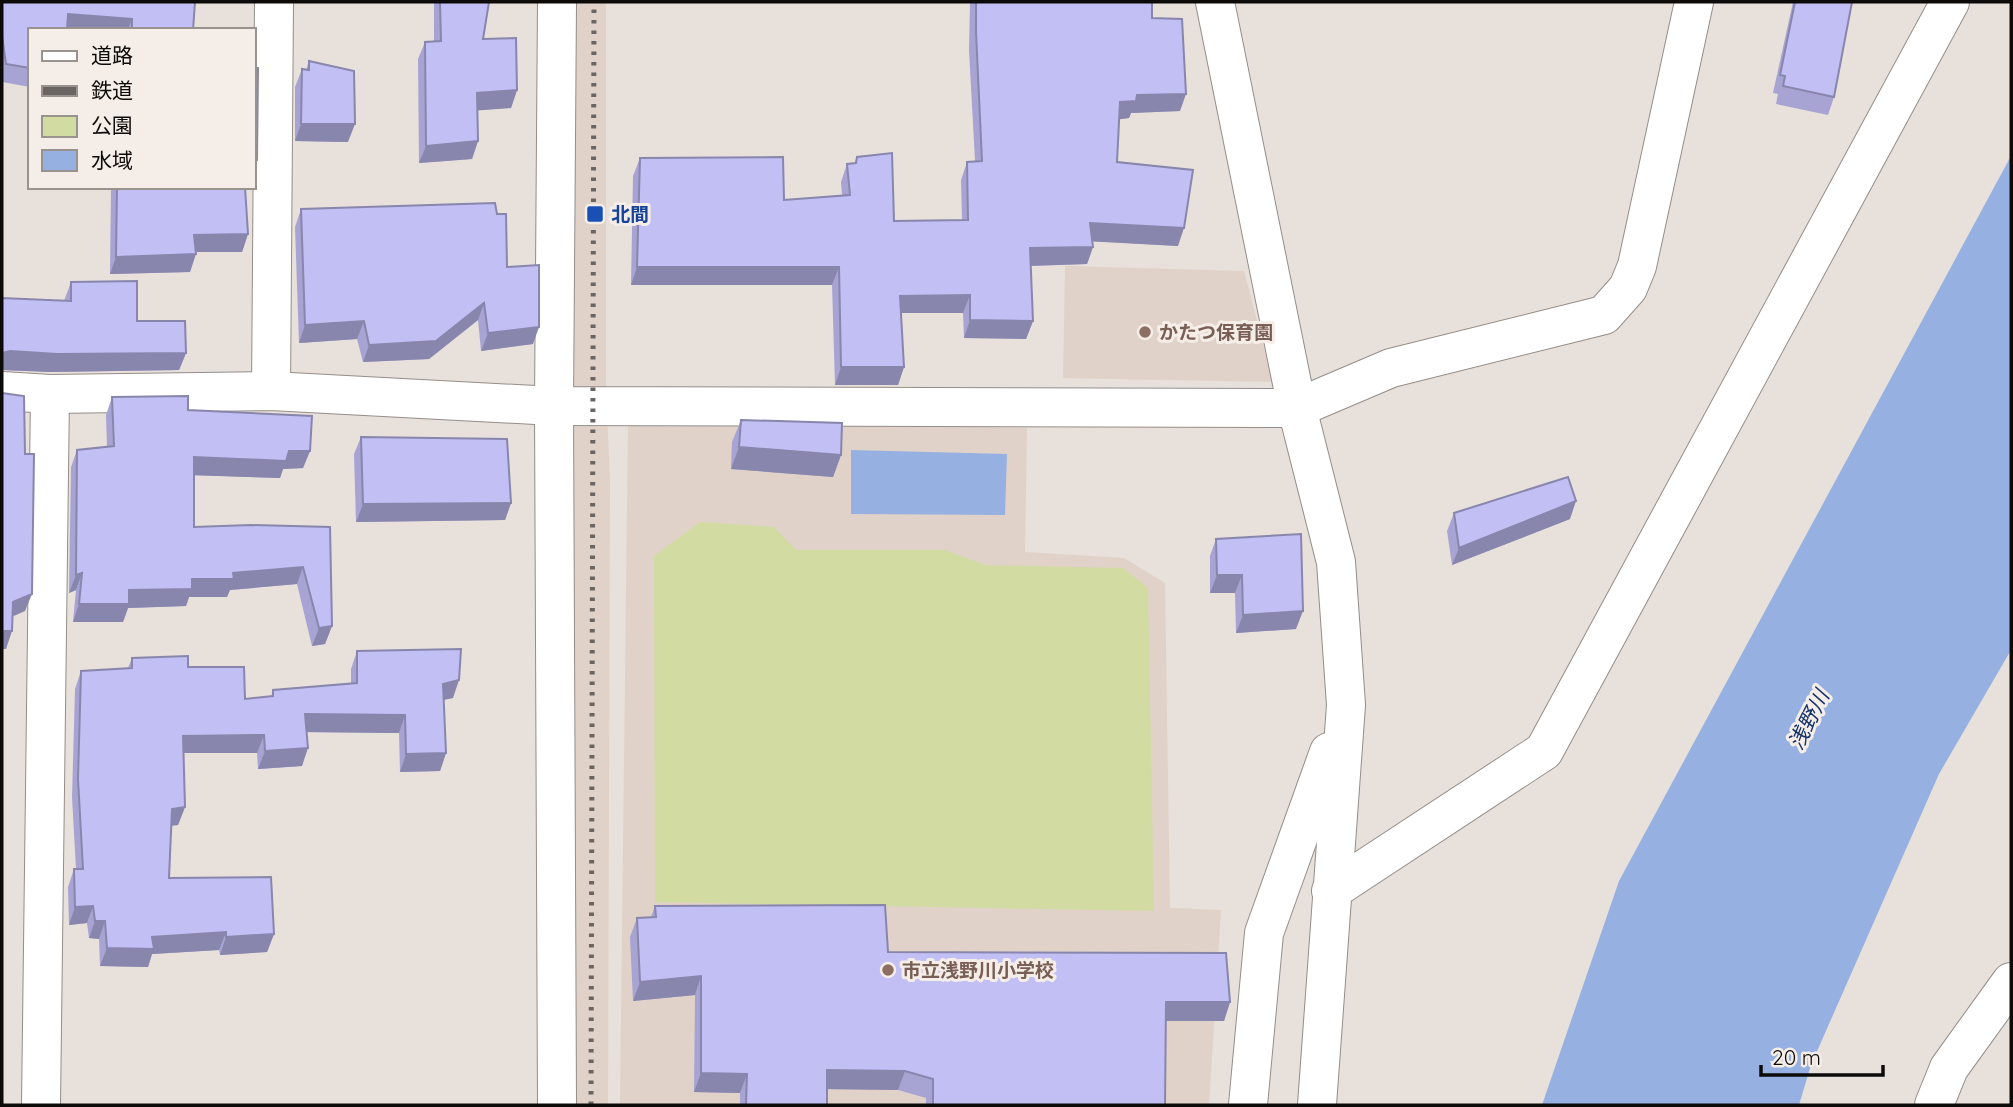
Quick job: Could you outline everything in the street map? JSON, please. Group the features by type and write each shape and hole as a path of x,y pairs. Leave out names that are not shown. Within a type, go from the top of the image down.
{"street":[{"path":"271,391 275,2"},
{"path":"557,1105 554,406 558,2"},
{"path":"1215,2 1297,408 1336,562 1346,705 1317,1105"},
{"path":"2,391 50,394 271,391 554,406 1297,408 1391,368 1604,316 1629,288 1637,266 1694,2"},
{"path":"1331,891 1545,751 1950,2"},
{"path":"41,1105 50,394"},
{"path":"1248,1105 1264,933 1346,705"},
{"path":"1934,1105 1949,1068 2011,982"}],"shaded area":[{"path":"576,2 606,2 606,391 610,480 608,1105 570,1105 562,363"},
{"path":"1065,266 1244,271 1273,382 1063,378"},
{"path":"628,421 1027,428 1025,552 1124,558 1165,583 1170,908 1221,910 1209,1105 620,1105"}],"green space":[{"path":"700,522 774,527 796,550 945,550 985,565 1123,568 1148,588 1154,911 655,902 654,556"}],"water":[{"name":"浅野川","path":"2011,156 2011,650 1939,774 1811,1065 1799,1105 1542,1105 1619,881"},
{"path":"851,450 1007,454 1005,515 851,514"}],"building":[{"path":"2,2 195,2 193,28 132,28 132,19 68,14 67,28 28,28 28,68 6,64 2,36"},
{"path":"440,2 489,2 483,39 516,38 517,90 477,93 478,141 426,146 425,42 441,41"},
{"path":"976,2 1152,2 1152,18 1182,19 1186,94 1137,95 1136,101 1120,102 1117,162 1193,170 1184,228 1090,223 1093,247 1030,248 1033,321 970,320 970,295 900,296 904,367 841,367 839,267 637,267 640,158 783,157 784,200 850,195 847,164 856,163 857,157 892,153 894,221 968,220 967,162 982,161"},
{"path":"1795,2 1852,2 1834,97 1783,86 1785,76 1780,75"},
{"path":"309,61 354,71 355,124 301,124 302,69 309,70"},
{"path":"256,68 258,68 257,160"},
{"path":"117,189 245,189 248,234 194,235 196,254 116,257"},
{"path":"495,203 497,214 506,214 507,267 539,265 539,327 488,333 484,303 436,341 369,345 364,321 305,325 301,209"},
{"path":"137,281 137,321 185,321 186,353 2,353 2,298 71,301 71,282"},
{"path":"2,393 24,396 25,454 34,454 32,594 13,602 12,631 2,631"},
{"path":"188,396 188,410 312,416 310,451 289,451 286,461 194,457 194,527 330,527 332,626 319,628 303,567 233,573 234,579 192,579 192,589 129,590 129,604 79,604 82,573 76,575 77,450 114,446 112,397"},
{"path":"741,420 842,423 841,455 739,447"},
{"path":"361,437 507,439 511,503 363,504"},
{"path":"1568,477 1576,501 1459,548 1454,513"},
{"path":"1301,534 1303,611 1243,615 1242,575 1217,575 1216,539"},
{"path":"461,649 459,680 443,684 446,753 406,754 405,715 305,714 308,748 265,751 264,735 183,736 185,807 172,809 169,878 271,877 274,934 226,937 226,932 152,937 154,949 107,948 105,921 95,921 93,906 75,907 74,869 83,869 78,779 81,671 132,668 132,658 188,656 188,667 244,667 245,699 273,696 273,690 357,683 357,651"},
{"path":"885,905 888,952 1226,953 1230,1002 1166,1002 1165,1105 933,1105 933,1079 905,1071 827,1070 827,1105 746,1105 747,1074 701,1073 701,976 640,982 637,918 656,917 655,906"}],"railway":[{"path":"591,1105 594,2"}],"place":[{"name":"北間","path":"595,214"},
{"name":"かたつ保育園","path":"1145,332"},
{"name":"市立浅野川小学校","path":"888,970"}]}
